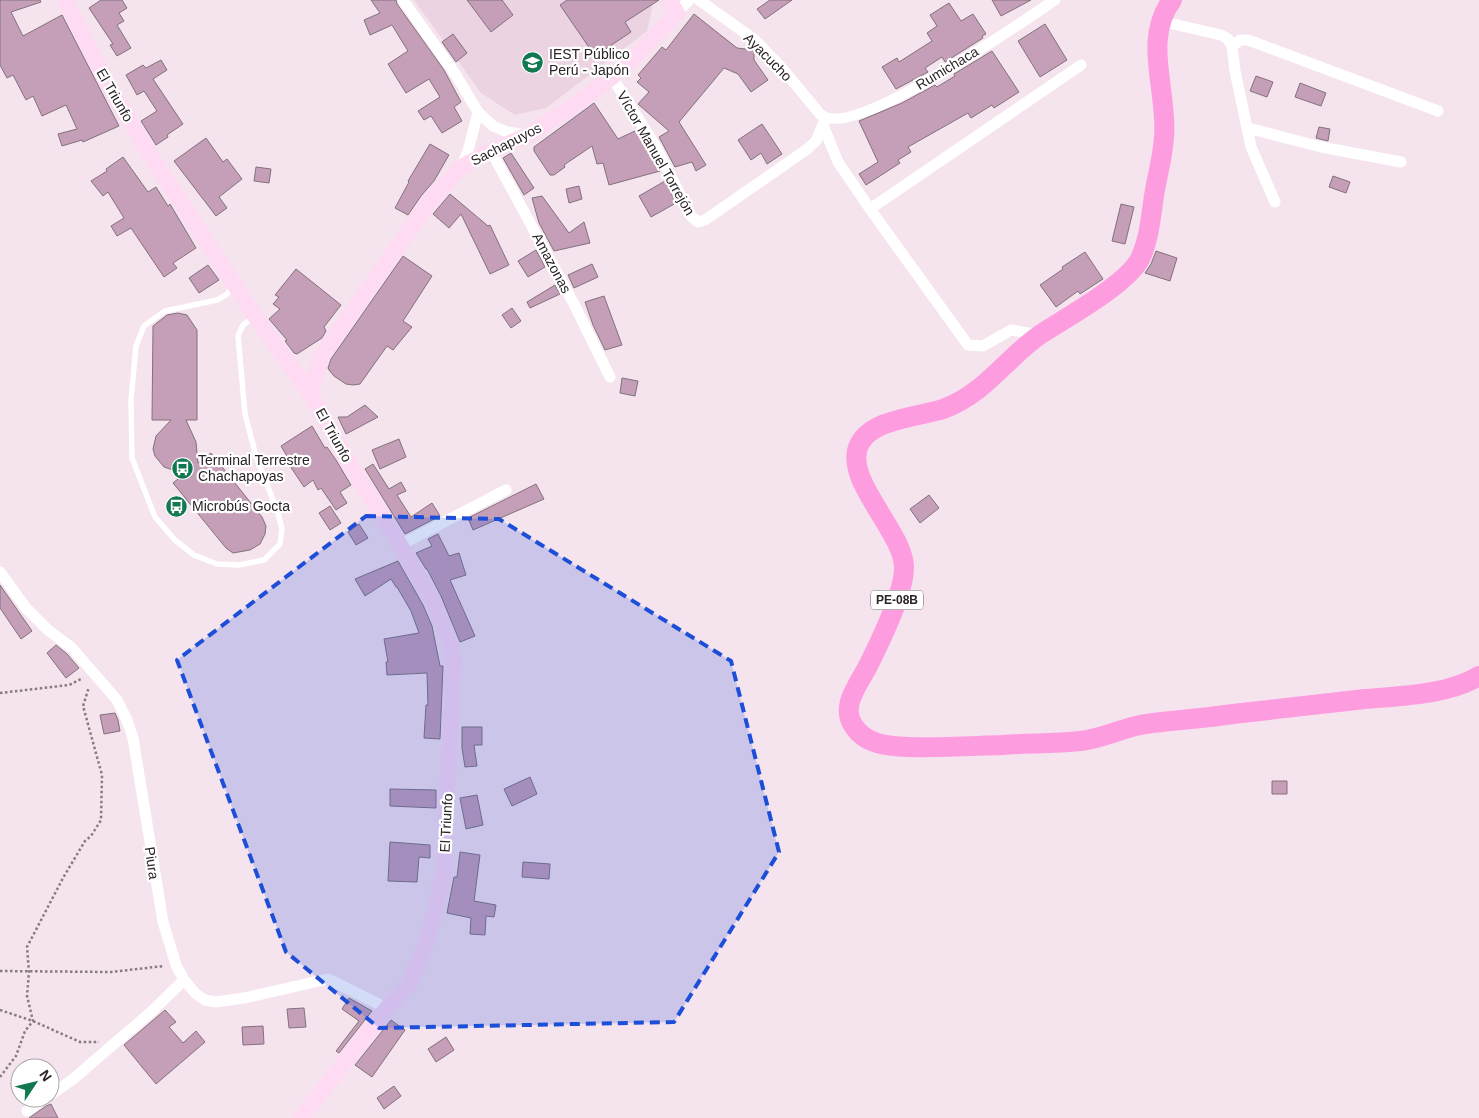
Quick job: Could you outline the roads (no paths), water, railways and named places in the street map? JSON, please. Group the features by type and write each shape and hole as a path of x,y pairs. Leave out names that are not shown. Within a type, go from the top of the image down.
{"highway":[{"name":"PE-08B","path":"1172,0 1160,21 1157,58 1163,100 1165,136 1147,237 1139,261 1122,279 1040,335 990,381 968,398 944,409 890,422 870,432 859,444 856,462 864,484 894,536 904,561 903,580 896,603 868,666 852,696 849,710 851,723 861,735 871,741 910,747 1084,741 1141,725 1418,694 1470,682 1479,676"}],"main road":[{"name":"El Triunfo","path":"64,0 108,85 154,161 255,316 310,393 353,469 400,545 432,600 449,639 454,659 443,875 425,947 409,984 387,1008 301,1118"},
{"name":"Sachapuyos","path":"310,393 322,355 428,202 461,167 491,151 528,135 569,109 612,77 636,56 673,6"}],"street":[{"path":"403,0 456,75 478,112 492,126 507,132 528,135"},
{"name":"Sachapuyos","path":"673,6 689,0"},
{"name":"Ayacucho","path":"699,0 755,40 781,67 826,121 838,162 968,345 983,346 1011,330 1040,335"},
{"name":"Rumichaca","path":"826,121 844,118 902,96 1055,0"},
{"path":"1160,21 1221,35 1228,39 1232,46 1235,71 1251,147 1275,202"},
{"path":"1232,46 1240,40 1248,40 1438,111"},
{"path":"870,209 1081,66"},
{"name":"Víctor Manuel Torrejón","path":"612,77 655,145 691,216 698,222 705,220 806,150 816,141 826,121"},
{"path":"461,167 468,151 478,112"},
{"path":"1248,128 1321,147 1401,162"},
{"name":"Amazonas","path":"491,151 574,304 610,377"},
{"path":"400,545 458,513 506,490"},
{"name":"Piura","path":"0,572 26,608 48,630 72,648 117,700 127,720 133,738 163,922 176,965 184,980 196,994 205,1000 216,1002 244,998 328,979 387,1008"},
{"path":"60,1088 151,1012 184,980"}],"lane":[{"path":"235,286 218,300 165,311 144,326 136,346 131,400 132,458 155,517 175,540 194,555 217,564 239,566 264,560 280,544 282,529 278,513 256,456 245,414 238,336 243,325 255,316"}],"place":[{"name":"IEST Público Perú - Japón","path":"533,62"},
{"name":"Terminal Terrestre Chachapoyas","path":"182,468"},
{"name":"Microbús Gocta","path":"176,506"}]}
